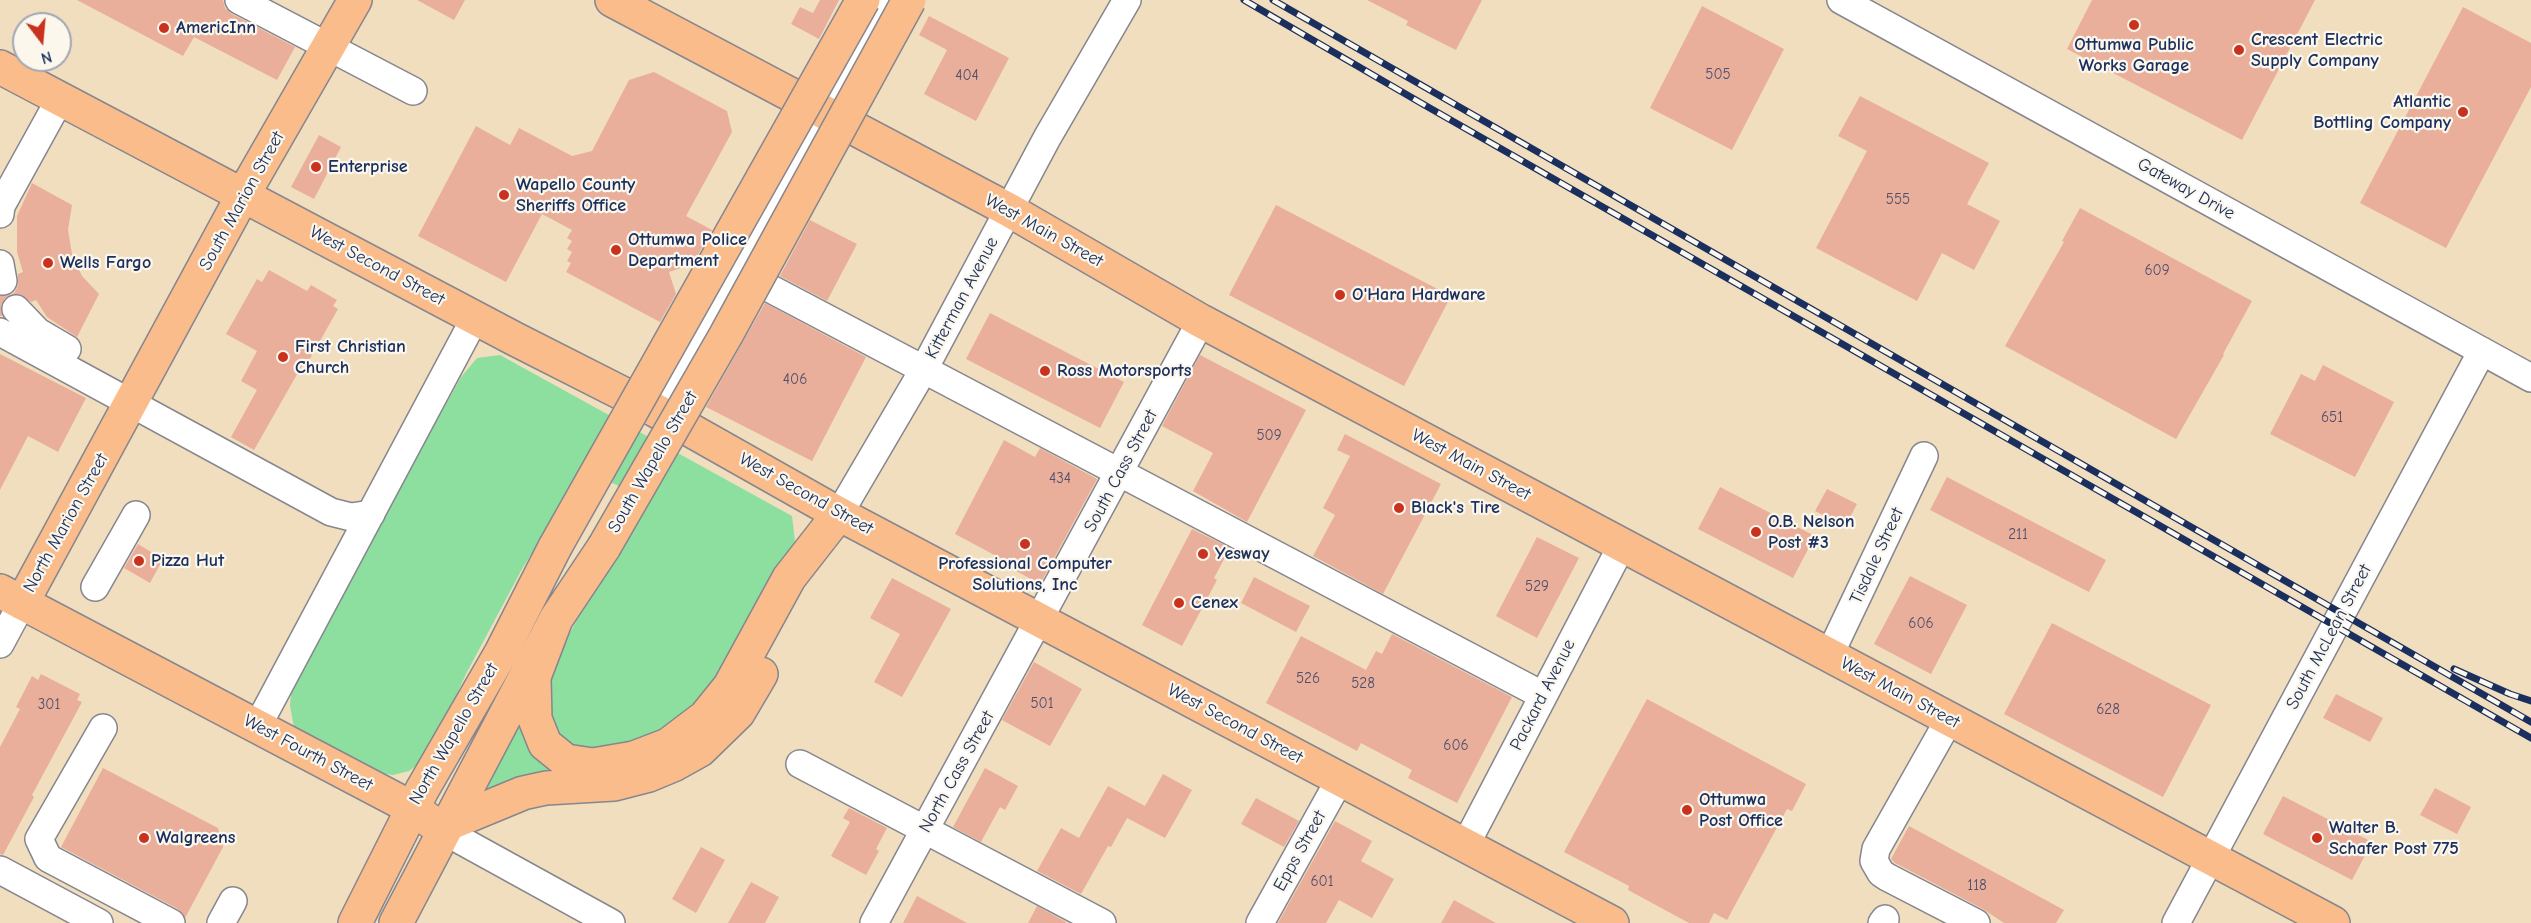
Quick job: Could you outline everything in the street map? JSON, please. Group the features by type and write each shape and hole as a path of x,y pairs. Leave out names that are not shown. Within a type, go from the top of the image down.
{"main road":[{"name":"South Marion Street","path":"135,396 243,195 356,0"},
{"name":"West Main Street","path":"612,0 1009,210 1201,321 2333,923"},
{"name":"North Wapello Street","path":"355,923 412,808 501,653 555,547 863,0"},
{"name":"South Wapello Street","path":"396,923 556,619 604,547 726,335 909,0"},
{"name":"West Second Street","path":"0,67 475,318 656,410 839,514 1612,923"},
{"name":"North Marion Street","path":"11,597 135,396"},
{"path":"556,619 534,677 535,719 545,744 566,760 593,765 634,759 668,745 705,717 730,686 789,578 839,514"},
{"path":"446,827 523,793 614,784 649,775 700,750 738,713 816,570 839,514"},
{"name":"West Fourth Street","path":"11,597 446,827"}],"street":[{"path":"239,0 413,91"},
{"name":"South Wapello Street","path":"656,410 882,0"},
{"name":"Kitterman Avenue","path":"839,514 924,369 1047,138 1127,0"},
{"name":"Gateway Drive","path":"1842,0 2531,378"},
{"path":"0,214 1,206 60,99"},
{"path":"733,269 1542,695"},
{"path":"16,309 38,332 135,396 331,512 351,517 371,514"},
{"path":"257,727 475,318"},
{"name":"South Cass Street","path":"1040,620 1201,321"},
{"path":"0,332 135,396"},
{"name":"South McLean Street","path":"2176,923 2482,351"},
{"name":"Tisdale Street","path":"1830,656 1924,456"},
{"path":"95,587 136,515"},
{"name":"Packard Avenue","path":"1466,846 1542,695 1622,545"},
{"name":"North Marion Street","path":"0,644 11,597"},
{"name":"North Cass Street","path":"874,923 1040,620"},
{"path":"1949,720 1876,849 1874,861 1881,873 1887,877 1976,923"},
{"path":"103,728 39,839 48,858 171,923"},
{"path":"800,764 1102,923"},
{"name":"Epps Street","path":"1260,923 1340,779"},
{"name":"West Fourth Street","path":"446,827 611,923"},
{"path":"0,870 99,923"}],"green space":[{"path":"500,355 792,516 795,541 727,671 687,716 635,742 599,751 578,749 561,739 551,726 549,673 641,497 584,469 522,569 466,674 434,744 422,761 409,771 393,775 386,774 294,727 290,706 292,682 461,377 477,358"},
{"path":"519,722 524,739 534,754 568,773 482,798"}],"building":[{"path":"77,0 223,0 225,8 232,14 295,47 277,80 194,37 183,56"},
{"path":"417,0 465,0 454,20"},
{"path":"820,0 839,0 819,39 791,24 800,7 813,13"},
{"path":"1367,0 1482,0 1456,50 1406,25 1408,21"},
{"path":"2092,0 2315,0 2242,140 2067,49"},
{"path":"1702,6 1784,49 1732,150 1650,108"},
{"name":"Atlantic Bottling Company","path":"2463,7 2531,43 2531,87 2446,248 2360,203"},
{"path":"929,16 1009,58 976,121 924,94 947,50 919,35"},
{"path":"654,72 727,111 732,132 686,216 712,230 693,264 669,272 676,294 660,322 566,272 571,263 567,261 572,252 567,249 572,241 567,238 572,230 542,214 506,282 418,236 476,126 510,145 519,128 572,156 592,151 629,80"},
{"path":"1860,96 1989,163 1967,204 2000,221 1974,270 1942,253 1917,301 1816,248 1867,151 1838,136"},
{"name":"Enterprise","path":"319,135 341,147 314,199 291,187"},
{"name":"Wells Fargo","path":"32,183 72,205 68,230 72,254 82,276 99,294 77,337 47,317 36,300 31,302 20,294 12,294 5,298 1,305 2,316 0,316 0,296 14,293 18,286 18,274 23,272 17,252 17,216"},
{"name":"O'Hara Hardware","path":"1276,205 1451,296 1404,386 1229,295"},
{"path":"2080,208 2252,301 2176,439 2005,346 2064,242 2062,241"},
{"path":"810,220 857,244 827,301 780,276"},
{"name":"First Christian Church","path":"269,270 307,291 311,285 337,300 333,306 338,309 307,364 304,362 254,450 231,437 257,390 241,381 257,351 226,334 257,279 262,282"},
{"path":"765,303 866,357 812,461 706,407"},
{"name":"Ross Motorsports","path":"990,313 1124,382 1100,428 966,359"},
{"path":"0,354 86,398 58,452 28,436 0,490"},
{"path":"1200,355 1306,410 1247,522 1193,491 1213,453 1162,426"},
{"path":"2323,365 2394,402 2355,477 2270,434 2301,374 2315,381"},
{"name":"Black's Tire","path":"1345,434 1441,484 1383,594 1313,556 1335,515 1323,508 1350,456 1337,450"},
{"path":"1004,440 1035,457 1040,448 1097,479 1040,584 1000,562 1002,559 955,534"},
{"path":"1947,477 2106,560 2089,592 1930,510"},
{"name":"O.B. Nelson Post #3","path":"1720,487 1815,536 1793,578 1698,529"},
{"path":"1827,489 1857,504 1845,527 1815,511"},
{"name":"Cenex","path":"1192,529 1230,548 1214,578 1217,580 1182,646 1142,625"},
{"path":"1537,537 1579,558 1537,638 1496,616"},
{"name":"Pizza Hut","path":"138,544 163,559 150,583 124,568"},
{"path":"1910,576 1967,605 1931,674 1874,644"},
{"path":"1254,577 1310,606 1296,632 1241,603"},
{"path":"892,578 951,609 902,697 874,682 900,634 870,618"},
{"path":"2052,623 2211,705 2163,797 2004,714"},
{"path":"1392,634 1512,697 1457,803 1408,778 1412,770 1361,743 1357,751 1266,703 1301,636 1366,670 1376,651 1382,654"},
{"path":"1034,662 1082,689 1050,746 1002,720"},
{"path":"41,674 80,694 77,700 82,702 3,855 0,854 0,747 20,709 16,707 32,676 38,680"},
{"path":"2336,694 2383,718 2370,742 2323,718"},
{"name":"Ottumwa Post Office","path":"1647,699 1806,784 1792,811 1787,809 1727,920 1714,913 1709,923 1689,923 1628,890 1629,886 1564,852"},
{"name":"Walgreens","path":"103,768 218,828 223,847 185,918 178,909 61,847"},
{"path":"985,768 1018,786 1005,810 1000,807 981,842 953,827"},
{"path":"1163,774 1192,790 1165,838 1127,818 1081,894 1037,871 1061,828 1079,838 1108,786 1145,806"},
{"path":"2435,788 2471,807 2457,834 2420,815"},
{"name":"Walter B. Schafer Post 775","path":"2283,796 2372,842 2352,880 2263,834"},
{"path":"1256,798 1299,821 1284,847 1241,824"},
{"path":"849,808 887,828 876,849 879,851 866,875 831,856 850,822 843,818"},
{"path":"1335,821 1372,841 1361,861 1394,879 1372,918 1339,900 1326,923 1278,923"},
{"path":"1909,826 2064,910 2056,923 2004,923 1983,909 1891,859"},
{"path":"701,847 725,860 696,913 672,899"},
{"path":"751,882 779,897 765,923 728,923"},
{"path":"917,896 967,923 903,923"},
{"path":"1454,900 1496,923 1441,923"},
{"path":"1037,906 1066,922 1028,923"}],"railway":[{"path":"1244,0 2531,738"},
{"path":"1273,0 2531,722"},
{"path":"2454,669 2531,701"}],"place":[{"name":"Ottumwa Public Works Garage","path":"2134,25"},
{"name":"AmericInn","path":"164,28"},
{"name":"Crescent Electric Supply Company","path":"2239,50"},
{"name":"Atlantic Bottling Company","path":"2463,112"},
{"name":"Enterprise","path":"316,167"},
{"name":"Wapello County Sheriffs Office","path":"504,195"},
{"name":"Ottumwa Police Department","path":"616,250"},
{"name":"Wells Fargo","path":"48,263"},
{"name":"O'Hara Hardware","path":"1340,295"},
{"name":"First Christian Church","path":"283,357"},
{"name":"Ross Motorsports","path":"1045,371"},
{"name":"Black's Tire","path":"1399,508"},
{"name":"O.B. Nelson Post #3","path":"1756,532"},
{"name":"Professional Computer Solutions, Inc","path":"1025,544"},
{"name":"Yesway","path":"1203,554"},
{"name":"Pizza Hut","path":"139,561"},
{"name":"Cenex","path":"1179,603"},
{"name":"Ottumwa Post Office","path":"1687,810"},
{"name":"Walgreens","path":"144,838"},
{"name":"Walter B. Schafer Post 775","path":"2317,838"}]}
